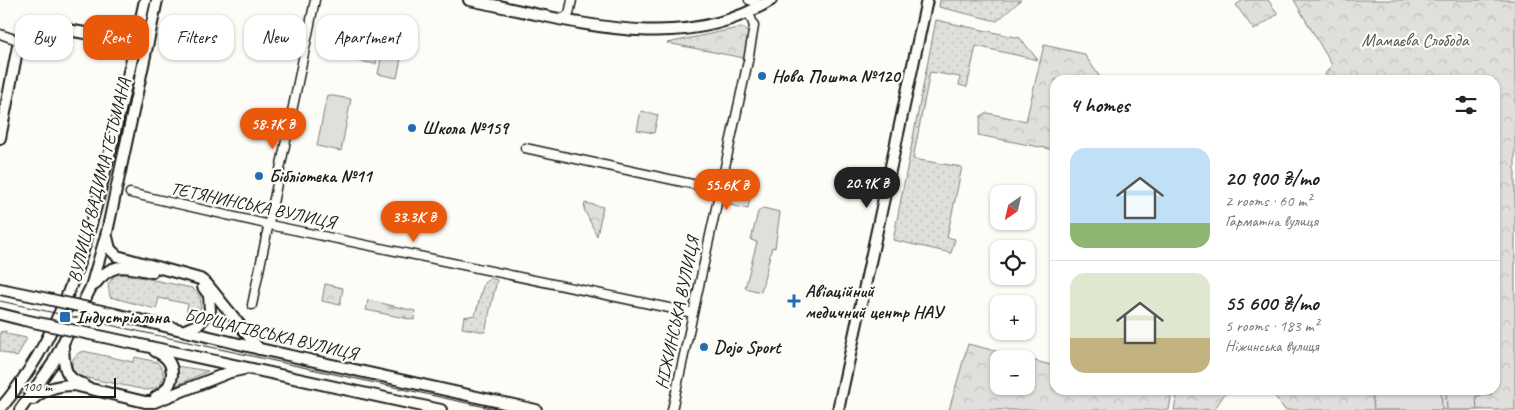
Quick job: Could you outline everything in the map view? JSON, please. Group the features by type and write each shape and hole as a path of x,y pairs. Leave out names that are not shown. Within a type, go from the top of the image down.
{"main road":[{"name":"ВУЛИЦЯ ВАДИМА ГЕТЬМАНА","path":"142,15 145,0"},
{"name":"ВУЛИЦЯ ВАДИМА ГЕТЬМАНА","path":"21,410 63,346 91,288 106,232 157,0"},
{"path":"473,0 560,20 618,30 661,31 716,24 749,13 767,3"},
{"path":"838,410 927,0"},
{"path":"0,138 15,54"},
{"name":"ВУЛИЦЯ ВАДИМА ГЕТЬМАНА","path":"0,408 26,374 42,348 74,282 92,226 132,60"},
{"path":"106,232 107,243 117,256 193,276 207,284 260,349"},
{"path":"91,288 105,272 125,266 199,284 209,296 210,311 200,324 185,330"},
{"name":"БОРЩАГІВСЬКА ВУЛИЦЯ","path":"0,289 536,410"},
{"name":"БОРЩАГІВСЬКА ВУЛИЦЯ","path":"0,314 441,410"},
{"path":"0,320 20,318"},
{"path":"63,346 64,368 69,376 78,383 149,398 164,393 172,380 171,364 160,353 143,345"},
{"path":"21,410 43,392 63,385 74,385 145,402 154,402 230,372 249,368"}],"street":[{"path":"252,305 266,233 270,225 314,0"},
{"path":"560,20 569,14 572,0"},
{"path":"749,0 767,3"},
{"name":"НІЖИНСЬКА ВУЛИЦЯ","path":"672,410 749,52 754,26 749,13"},
{"path":"0,34 15,39"},
{"path":"525,148 720,190"},
{"name":"ТЕТЯНИНСЬКА ВУЛИЦЯ","path":"130,193 270,225 694,313"}],"green space":[{"path":"940,0 1021,0 997,21 939,7"},
{"path":"1243,0 1268,0 1278,14 1254,30 1236,5"},
{"name":"Мамаєва Слобода","path":"1294,0 1515,0 1515,410 1285,410 1274,395 1500,395 1500,75 1326,75 1332,65"},
{"path":"936,20 1020,38 1038,60 976,46 967,87 959,85 960,77 930,72 913,159 962,167 947,237 955,239 951,253 893,240"},
{"path":"745,28 749,36 744,58 667,43"},
{"path":"1044,45 1084,54 1099,75 1050,75 1050,149 978,135 981,116 987,113 1026,121"},
{"path":"352,60 377,60 376,64"},
{"path":"381,60 401,60 397,78 378,74"},
{"path":"327,95 351,99 341,151 317,146"},
{"path":"641,111 658,115 654,133 637,130"},
{"path":"734,188 751,192 748,209 730,205"},
{"path":"585,203 603,207 597,236 584,209"},
{"path":"763,208 780,212 775,248 772,247 761,292 745,288 757,242 751,240 758,212"},
{"path":"116,274 125,274 192,288 200,296 201,307 195,316 185,319 188,304 159,298 156,309 110,297 108,284"},
{"path":"491,278 497,280 485,332 462,328 464,317 475,315 484,283"},
{"path":"325,284 343,288 340,305 322,301"},
{"path":"368,300 415,311 414,320 366,310"},
{"path":"6,331 6,334 27,338 17,357 0,351 0,332"},
{"path":"968,344 992,350 990,350 990,395 1035,395 1035,361 1050,365 1050,395 1172,395 1169,410 949,410"},
{"path":"83,351 133,362 135,357 157,362 163,370 162,382 154,389 146,390 82,377 74,371 72,364 75,356"},
{"path":"176,366 208,371 173,387 178,377"},
{"path":"1177,395 1224,395 1214,410 1174,410"},
{"path":"1372,395 1441,395 1442,410 1374,410"},
{"path":"1446,395 1491,395 1476,396 1477,410 1447,410"}],"tram line":[{"path":"0,301 499,410"}],"place":[{"name":"Нова Пошта №120","path":"762,76"},
{"name":"Школа №159","path":"412,128"},
{"name":"Бібліотека №11","path":"259,176"},
{"name":"Авіаційний медичний центр НАУ","path":"794,301"},
{"name":"Індустріальна","path":"65,317"},
{"name":"Dojo Sport","path":"704,347"}]}
